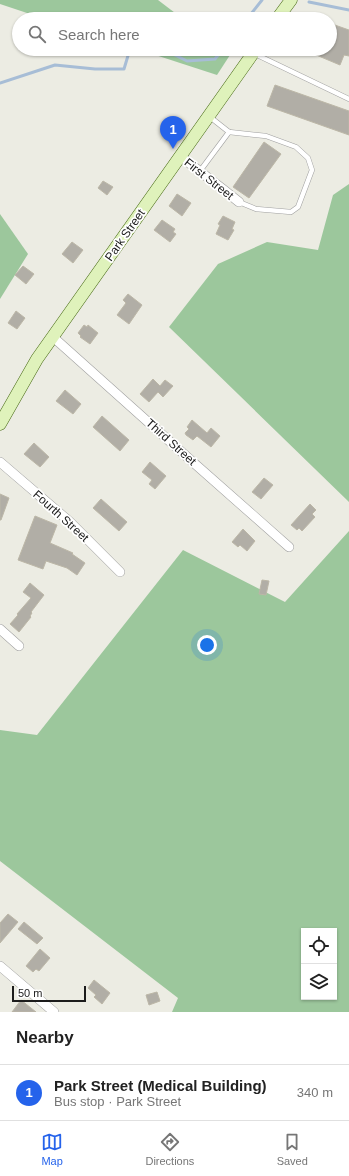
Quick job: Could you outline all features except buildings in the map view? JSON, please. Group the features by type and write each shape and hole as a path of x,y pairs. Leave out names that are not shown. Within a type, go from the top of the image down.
{"main road":[{"path":"282,12 291,0"},
{"name":"Park Street","path":"0,424 37,359 52,337 251,56"}],"street":[{"name":"First Street","path":"180,156 239,202"},
{"name":"Third Street","path":"52,337 290,547"},
{"name":"Fourth Street","path":"0,462 70,522 120,572"},
{"path":"0,629 19,646"},
{"path":"0,966 54,1012"}],"lane":[{"path":"265,56 349,99"},
{"path":"209,116 229,132 266,136 296,147 308,158 312,170 298,207 292,212 256,209 239,202"},
{"path":"200,171 229,132"}],"green space":[{"path":"0,0 158,0 174,12 24,12 0,4"},
{"path":"159,56 229,56 217,75"},
{"path":"349,184 349,502 169,327 218,264 267,242 318,250 333,195"},
{"path":"0,214 28,254 0,299"},
{"path":"349,531 349,1012 172,1012 178,998 0,861 0,730 37,735 183,550 285,602"}],"waterway":[{"path":"253,12 262,0"},
{"path":"309,2 349,10"},
{"path":"0,83 55,65 95,69 124,69 128,56"},
{"path":"177,56 187,61 215,59 217,56"}],"place":[{"name":"Park Street (Medical Building)","path":"173,149"}]}
